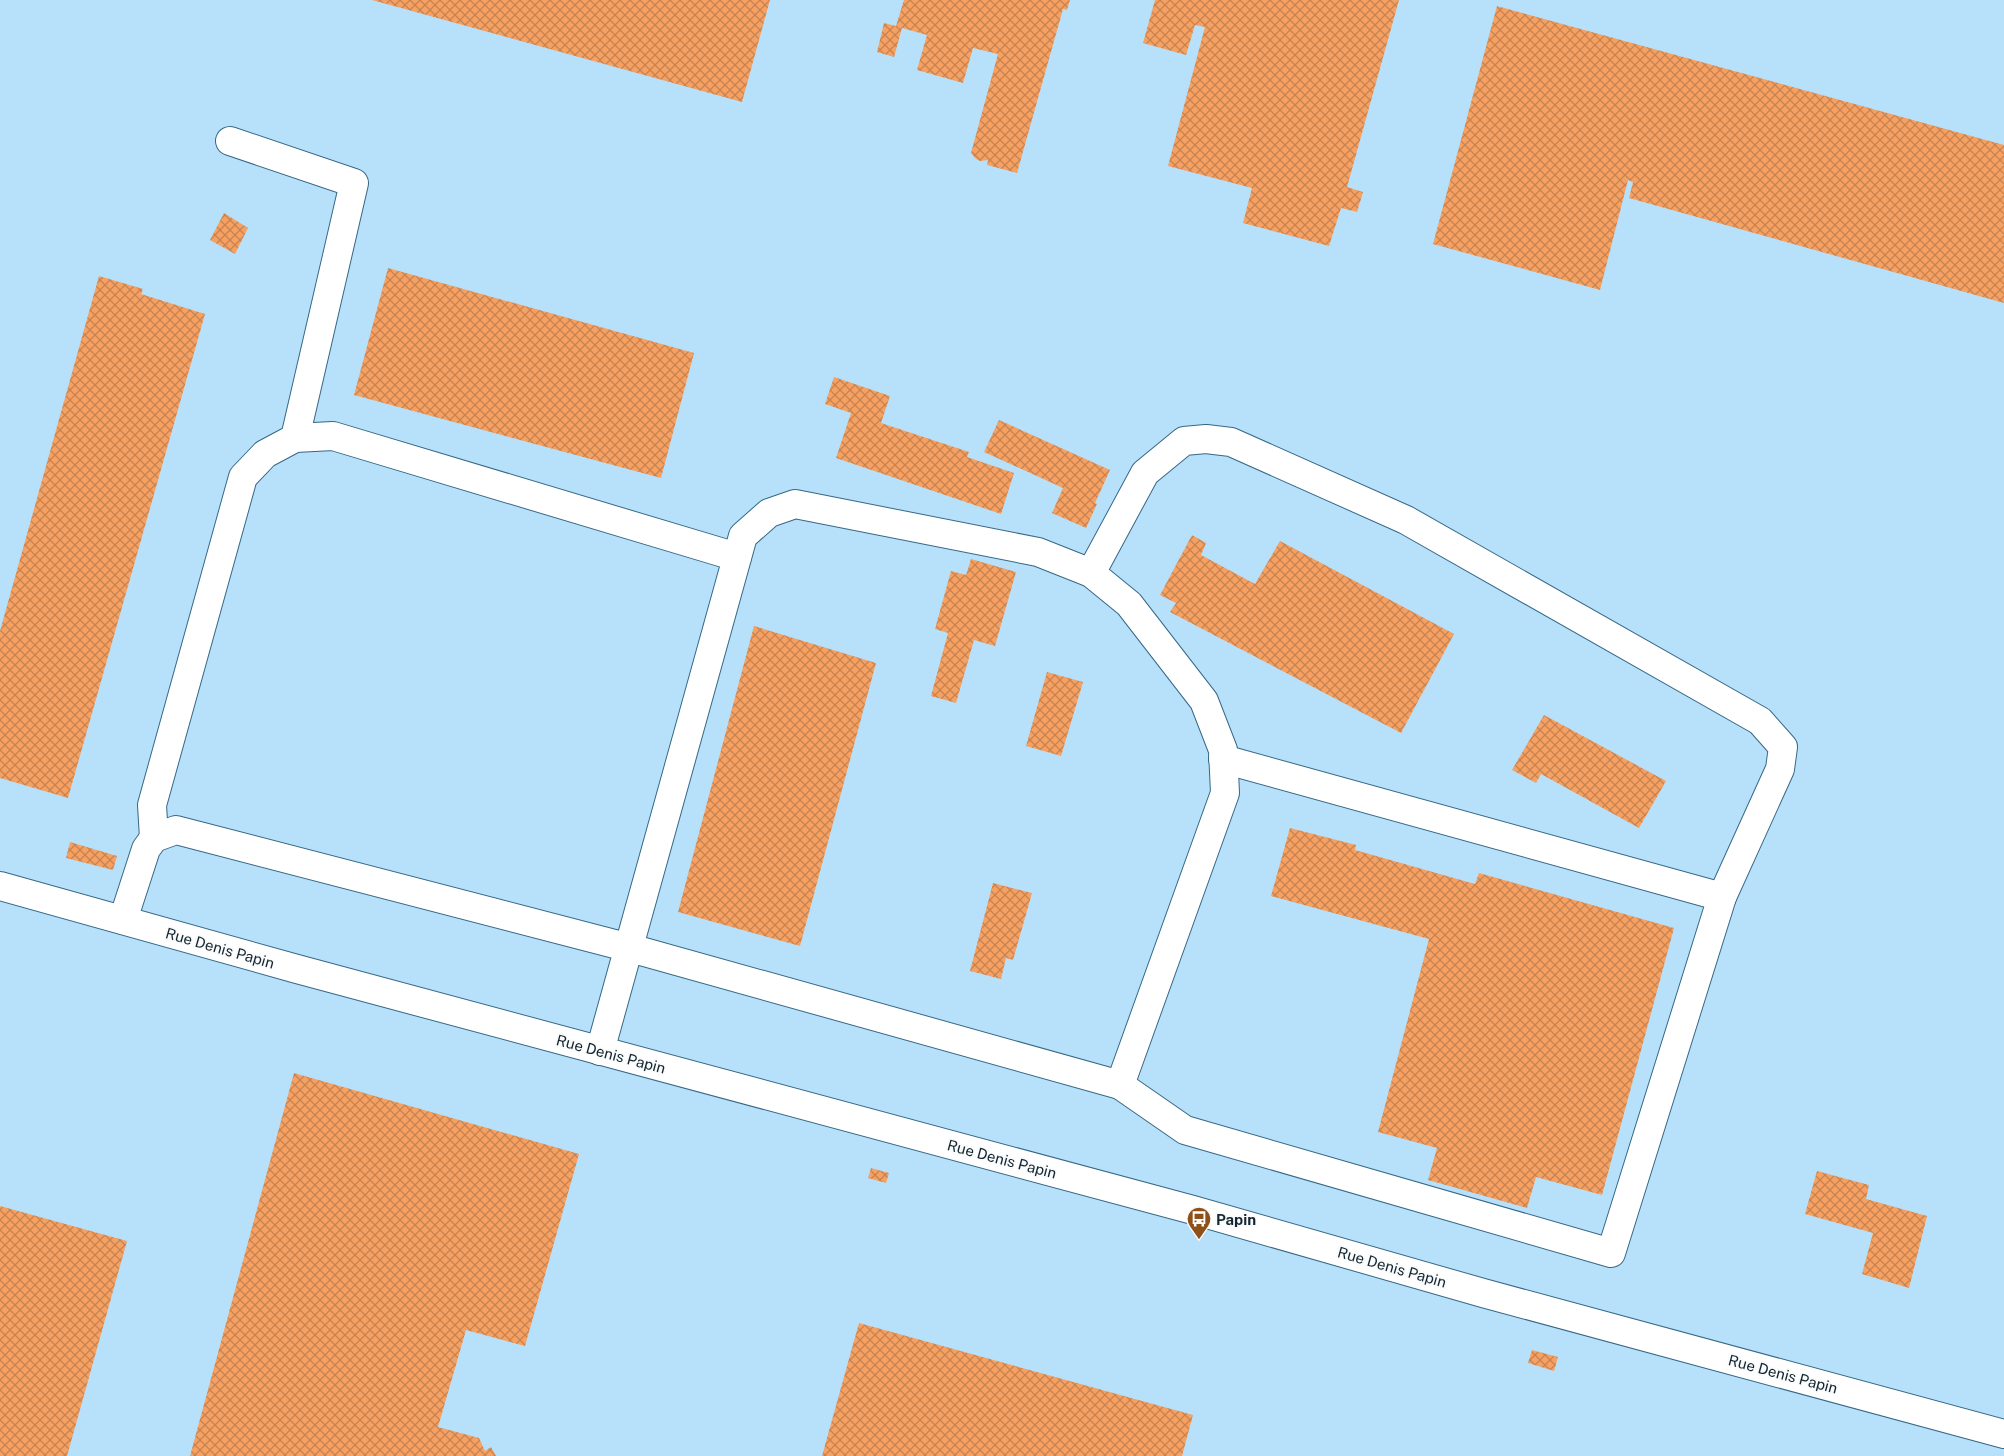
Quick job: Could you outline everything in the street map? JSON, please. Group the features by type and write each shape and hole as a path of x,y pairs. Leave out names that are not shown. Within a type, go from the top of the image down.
{"street":[{"path":"230,141 354,183 295,438"},
{"path":"154,838 152,805 243,477 265,454 295,438 333,436 738,557"},
{"path":"123,920 146,849 154,838 176,830 630,948 1120,1085 1184,1130 1611,1253 1722,897 1780,769 1783,747 1760,721 1406,520 1231,442 1206,439 1184,441 1146,473 1091,573"},
{"path":"600,1051 743,536 770,512 795,504 1038,552 1091,573 1129,604 1204,700 1223,750 1225,793 1120,1085"},
{"path":"1223,759 1722,897"},
{"name":"Rue Denis Papin","path":"0,886 600,1051 1193,1210 1482,1293 2004,1434"}],"building":[{"path":"372,0 770,0 742,102"},
{"path":"904,0 1070,0 1067,10 1063,9 1017,173 987,165 988,160 980,161 971,153 998,54 973,48 963,83 917,70 927,35 902,28 894,57 877,52 884,23 896,26"},
{"path":"1155,0 1399,0 1347,187 1363,192 1357,212 1341,208 1329,246 1243,223 1252,188 1168,166 1205,27 1195,25 1186,55 1143,43"},
{"path":"1497,6 2004,145 2004,303 1629,198 1633,182 1628,180 1600,290 1433,244"},
{"path":"224,213 248,228 235,254 210,240"},
{"path":"388,268 694,353 661,478 354,395"},
{"path":"99,276 143,289 141,294 205,314 68,798 0,778 0,631"},
{"path":"834,377 890,396 881,423 969,452 967,457 1014,473 1001,514 836,458 851,413 825,404"},
{"path":"999,420 1110,470 1086,528 1052,513 1063,488 984,452"},
{"path":"1192,535 1206,543 1201,555 1255,584 1280,541 1454,634 1401,733 1170,612 1176,603 1160,595"},
{"path":"971,559 1016,572 995,646 974,640 956,703 931,696 948,633 935,629 951,571 966,575"},
{"path":"754,626 876,663 800,946 678,912"},
{"path":"1047,672 1083,682 1061,756 1026,746"},
{"path":"1544,715 1666,781 1639,828 1541,774 1536,783 1512,770"},
{"path":"1290,828 1356,845 1355,850 1475,884 1479,873 1674,928 1602,1195 1536,1177 1527,1208 1428,1180 1437,1148 1378,1132 1429,939 1271,896"},
{"path":"70,842 117,856 113,870 66,858"},
{"path":"993,883 1032,893 1013,960 1006,958 1001,979 970,971"},
{"path":"294,1073 579,1154 525,1346 466,1330 438,1427 479,1438 485,1451 491,1447 496,1456 190,1456"},
{"path":"871,1168 889,1173 886,1183 868,1178"},
{"path":"1817,1171 1869,1185 1866,1199 1927,1216 1909,1288 1862,1274 1873,1233 1805,1214"},
{"path":"0,1206 127,1241 67,1456 0,1456"},
{"path":"859,1323 1193,1415 1182,1456 822,1456"},
{"path":"1532,1350 1558,1357 1554,1371 1528,1363"}],"place":[{"name":"Papin","path":"1199,1240"}]}
